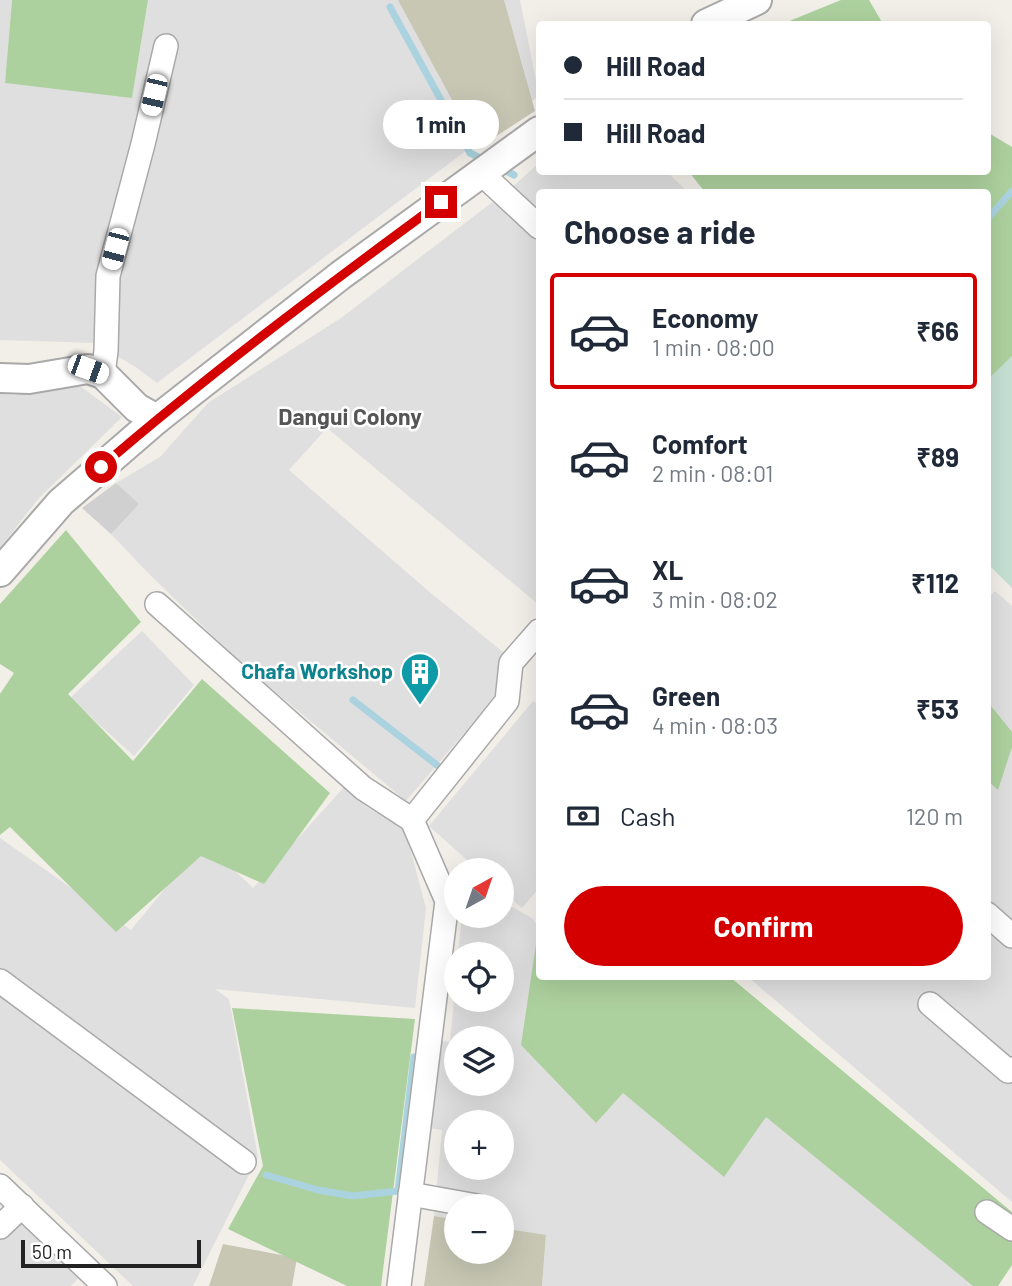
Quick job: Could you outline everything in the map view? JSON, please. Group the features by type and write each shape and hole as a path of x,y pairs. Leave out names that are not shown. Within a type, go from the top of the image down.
{"street":[{"path":"712,21 757,0"},
{"path":"103,374 108,276 166,46"},
{"path":"0,572 61,502 157,419 341,275 536,133"},
{"path":"481,173 536,224"},
{"path":"0,378 29,379 88,369 103,374 137,408 157,419"},
{"path":"157,604 363,788 412,820 447,901 398,1286"},
{"path":"412,820 507,701 510,663 536,634"},
{"path":"991,918 1012,936"},
{"path":"0,981 244,1162"},
{"path":"930,1004 1011,1071"},
{"path":"0,1186 105,1286"},
{"path":"410,1194 444,1200"},
{"path":"0,1227 22,1206"},
{"path":"987,1212 1012,1228"}],"shaded area":[{"path":"0,0 12,0 5,83 132,97 148,0 520,0 536,81 536,98 157,383 96,343 0,340"},
{"path":"398,0 504,0 535,111 478,148"},
{"path":"536,166 536,175 670,175 685,189 536,189 536,209 511,188"},
{"path":"495,200 536,236 536,602 327,428 289,470 509,657 496,696 406,801 242,664 111,534 138,504 116,483 160,457 208,403 341,318"},
{"path":"1012,356 1012,588 991,567 991,376"},
{"path":"72,380 122,417 38,499 0,548 0,394 16,395"},
{"path":"116,483 139,504 111,534 82,508"},
{"path":"995,591 1012,606 1012,1202 752,980 991,980 991,596"},
{"path":"142,631 194,685 134,756 70,698"},
{"path":"533,701 536,703 536,892 522,908 514,901 514,858 465,858 429,826"},
{"path":"345,786 367,807 405,829 426,908 415,1008 215,989 229,999 258,1157 193,1286 133,1286 0,1160 0,838 131,930 204,841 253,888"},
{"path":"514,908 532,918 536,924 536,980 546,980 762,1111 981,1286 542,1286 546,1236 514,1230 514,1194 444,1194 444,1218 434,1216 442,1130 429,1128 440,1041 444,1041 444,1096 514,1096 514,1026 452,1026 453,1012 514,1012 514,942 459,942 461,928 514,928"},
{"path":"434,1216 444,1218 444,1264 514,1264 514,1230 546,1235 542,1286 424,1286"},
{"path":"22,1217 81,1275 71,1286 0,1286 0,1240"},
{"path":"223,1244 297,1258 292,1286 209,1286"}],"green space":[{"path":"12,0 148,0 132,98 5,83"},
{"path":"841,0 869,0 881,21 789,21"},
{"path":"991,134 1012,147 1012,361 991,383 991,189 703,189 691,175 991,175"},
{"path":"66,530 141,622 68,694 133,761 202,679 330,793 264,884 201,856 116,932 10,827 0,835 0,694 14,673 0,664 0,604"},
{"path":"991,706 1012,732 1012,747 998,790 991,784"},
{"path":"536,944 536,980 734,980 1012,1212 1012,1265 998,1286 973,1286 766,1117 724,1177 623,1093 596,1123 521,1045"},
{"path":"232,1008 415,1019 381,1286 347,1286 228,1229 263,1166"}],"waterway":[{"path":"390,7 470,153 486,161"},
{"path":"500,168 514,175"},
{"path":"991,215 1012,191"},
{"path":"353,700 442,769 446,763"},
{"path":"266,1175 318,1190 353,1196 398,1191 414,1057"}],"place":[{"name":"Chafa Workshop","path":"420,706"}],"district":[{"name":"Dangui Colony","path":"350,417"}],"route":[{"path":"101,467 157,419 341,275 441,202"}]}
